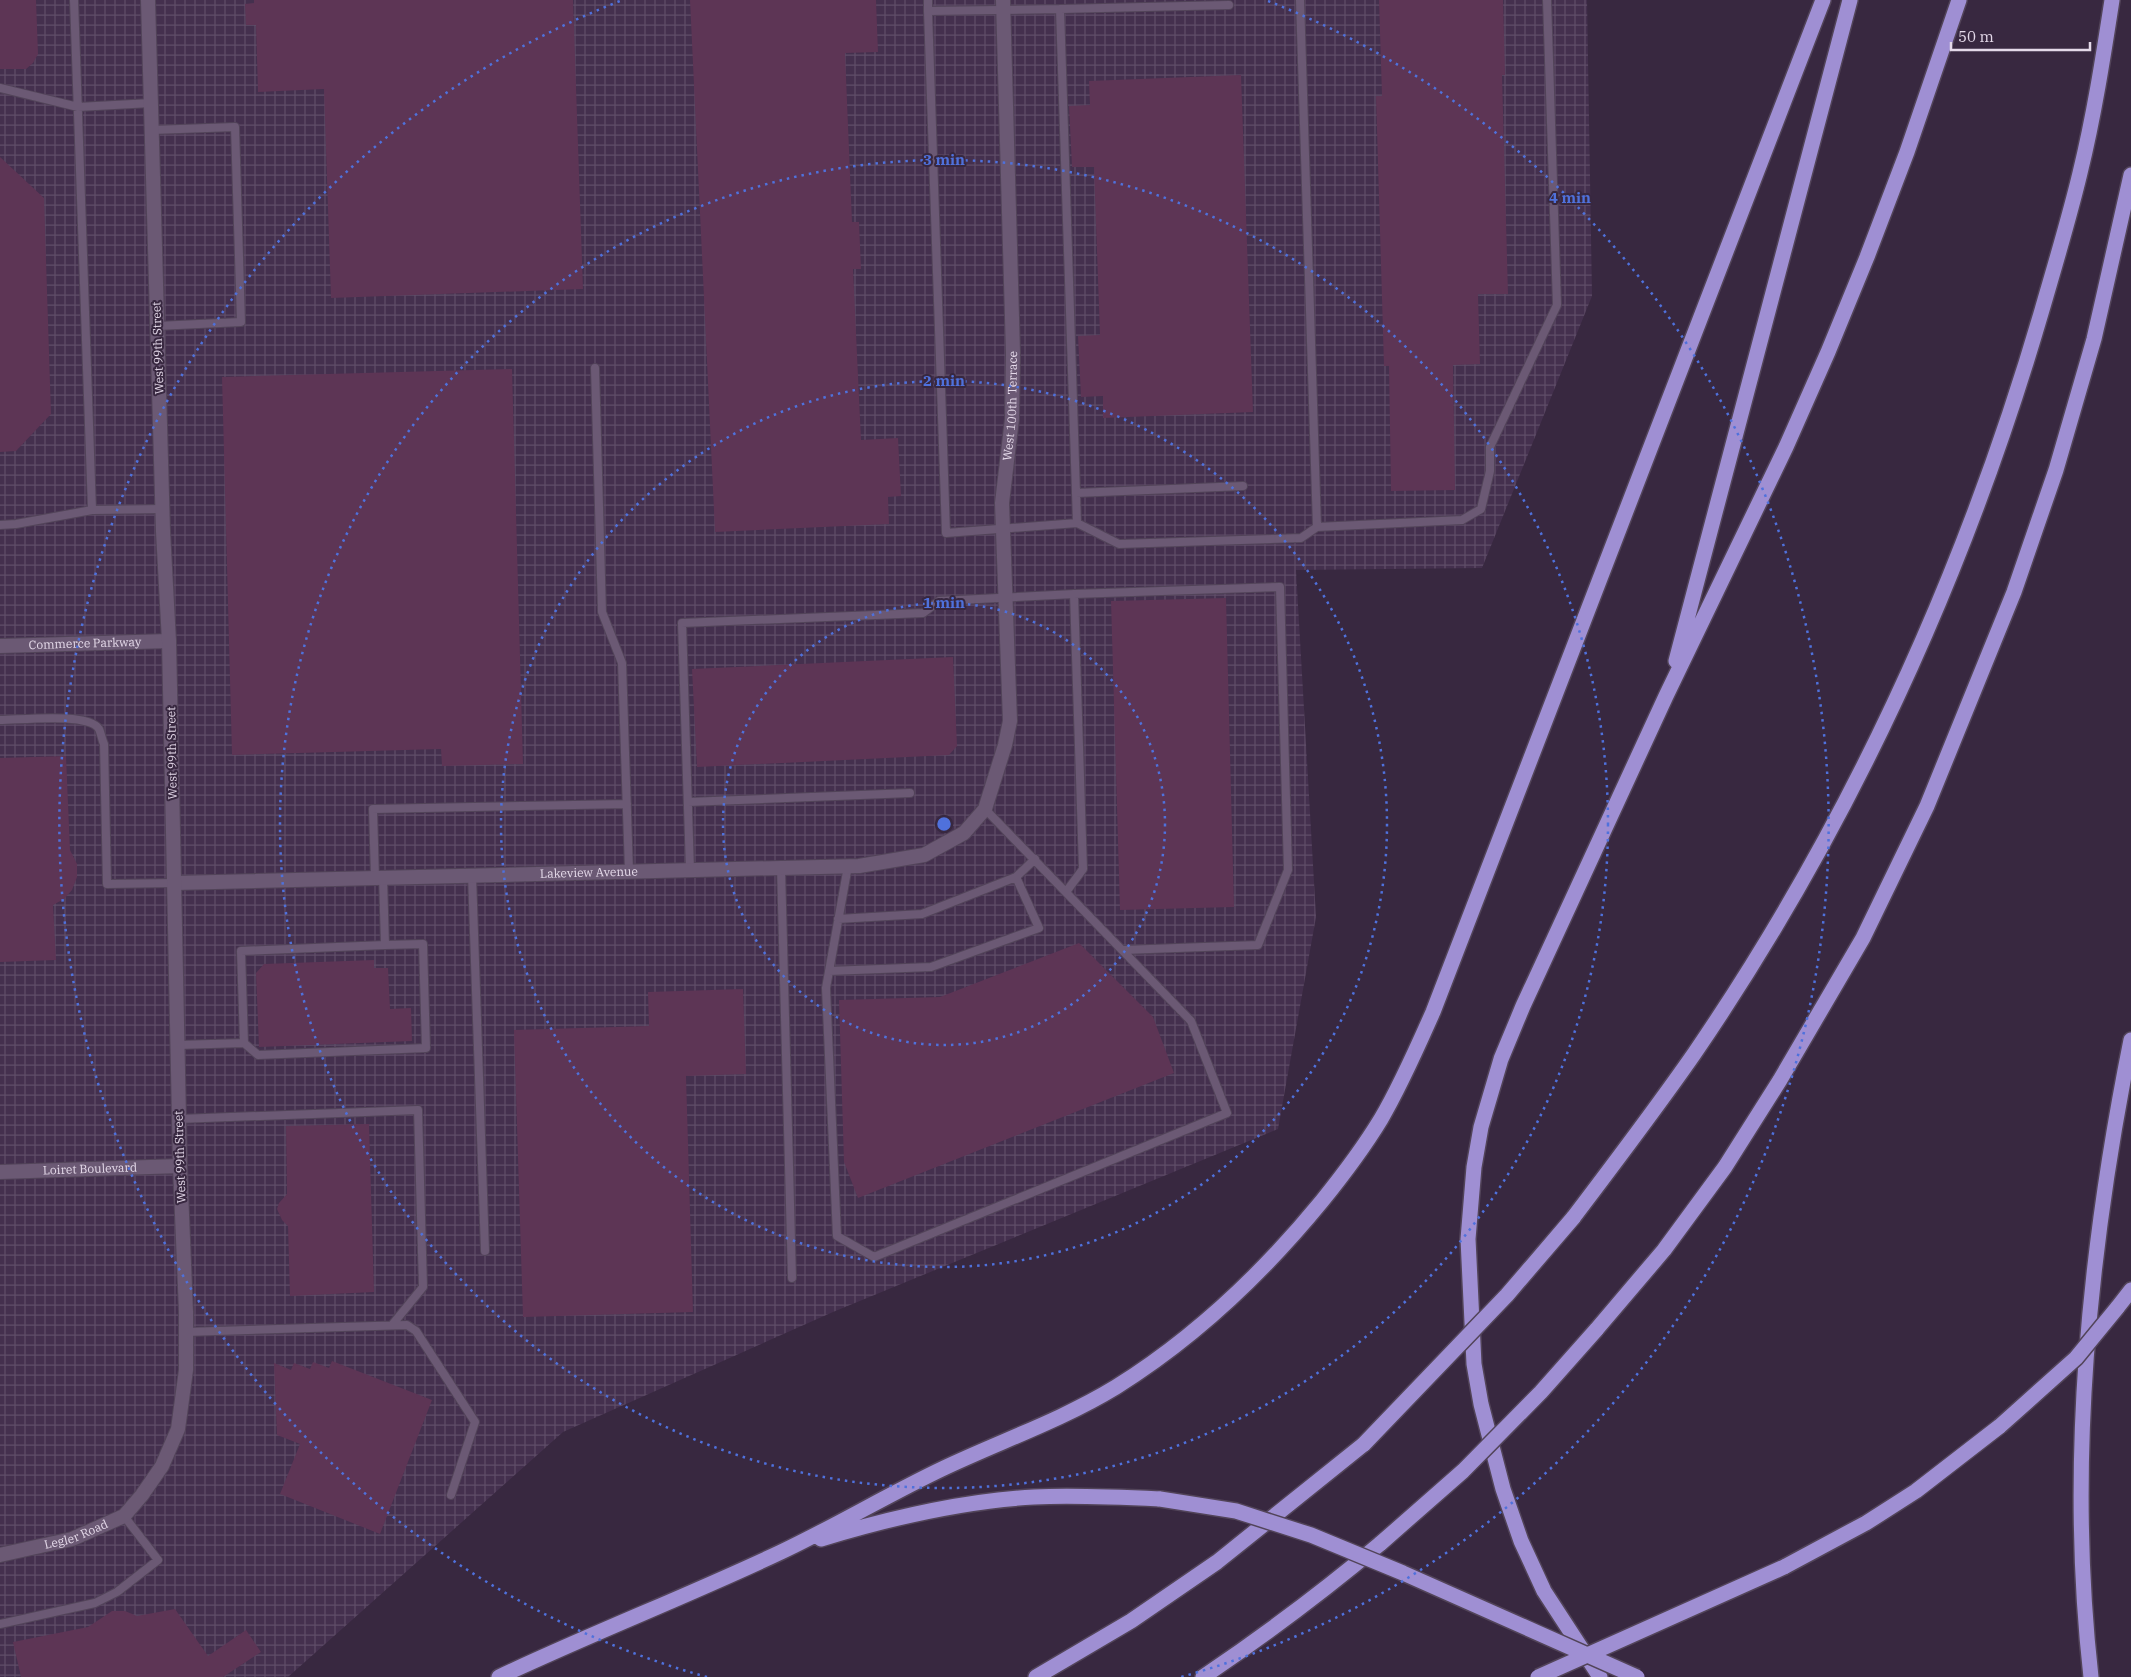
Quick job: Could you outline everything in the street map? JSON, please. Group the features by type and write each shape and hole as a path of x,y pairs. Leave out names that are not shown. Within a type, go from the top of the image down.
{"highway":[{"path":"498,1677 781,1552 944,1468 1078,1408 1114,1388 1154,1362 1227,1304 1264,1266 1330,1190 1370,1134 1407,1070 1433,1012 1823,0"},
{"path":"1666,696 1850,0"},
{"path":"1600,1677 1544,1591 1521,1541 1503,1489 1481,1404 1474,1364 1468,1239 1474,1167 1481,1127 1501,1059 1527,998 1666,696 1786,447 1828,352 1907,152 1959,0"},
{"path":"1036,1677 1131,1621 1217,1562 1364,1444 1508,1295 1573,1218 1630,1144 1684,1068 1745,975 1843,805 1885,724 1923,641 1993,463 2028,359 2080,173 2098,84 2112,0"},
{"path":"1203,1677 1279,1624 1382,1543 1463,1471 1541,1392 1664,1250 1725,1167 1780,1080 1863,938 1928,806 2014,592 2056,470 2094,339 2131,175"},
{"path":"2091,1677 2085,1624 2082,1559 2082,1419 2095,1266 2107,1179 2131,1040"},
{"path":"1538,1677 1784,1567 1866,1523 1916,1491 2000,1426 2076,1358 2131,1290"},
{"path":"781,1552 853,1529 923,1512 1032,1498 1089,1496 1160,1499 1236,1511 1312,1535 1403,1573 1637,1677"}],"street":[{"name":"West 99th Street","path":"142,1495 162,1466 178,1429 186,1370 169,641 162,509 148,0"},
{"name":"West 100th Terrace","path":"986,809 1010,721 1002,530 1003,487 1012,419 1013,362 1003,5"},
{"name":"Commerce Parkway","path":"0,646 169,641"},
{"name":"Lakeview Avenue","path":"175,883 848,866 924,855 964,833 986,809"},
{"name":"Loiret Boulevard","path":"0,1172 180,1166"},
{"name":"Legler Road","path":"0,1555 72,1539 124,1516 142,1495"}],"lane":[{"path":"74,0 92,510"},
{"path":"928,0 946,533 1077,523 1119,544 1301,538 1317,527 1462,520 1481,509 1490,470 1490,446 1557,305 1547,0"},
{"path":"1300,0 1317,527"},
{"path":"928,11 1003,5 1060,9 1229,5"},
{"path":"1060,9 1077,523"},
{"path":"0,88 78,107 151,103"},
{"path":"152,130 235,128 241,322 157,326"},
{"path":"595,368 602,612 622,663 629,872"},
{"path":"1076,493 1244,486"},
{"path":"0,525 16,524 92,510 162,509"},
{"path":"690,870 682,623 923,613 940,601 1004,597 1280,587 1288,870 1258,945 1123,950"},
{"path":"1066,892 1083,869 1074,594"},
{"path":"0,720 72,718 87,720 99,728 104,744 108,884 175,883"},
{"path":"688,802 910,793"},
{"path":"385,945 374,809 627,804"},
{"path":"848,866 826,988 838,1236 874,1257 1227,1113 1191,1021 986,809"},
{"path":"838,919 922,914 1016,877 1035,860"},
{"path":"781,868 792,1278"},
{"path":"472,875 486,1251"},
{"path":"829,971 931,968 1039,928 1016,877"},
{"path":"178,1045 244,1043 258,1055 426,1048 423,944 241,951 244,1043"},
{"path":"179,1119 418,1110 423,1287 392,1325"},
{"path":"186,1332 407,1325 416,1331 475,1422 451,1495"},
{"path":"0,1624 95,1602 116,1592 158,1560 124,1516"}],"shaded area":[{"path":"0,0 1587,0 1592,296 1482,568 1296,570 1316,917 1278,1129 833,1312 563,1432 288,1677 0,1677"}],"building":[{"path":"0,0 36,0 38,54 33,63 26,69 0,69"},
{"path":"254,0 573,0 583,289 331,298 324,89 258,92 256,25 246,25 245,4 254,3"},
{"path":"690,0 876,0 878,52 845,53 852,222 859,222 861,269 853,269 861,440 898,438 901,496 888,497 889,524 715,532"},
{"path":"1379,0 1503,0 1505,75 1502,75 1508,294 1478,294 1480,364 1453,365 1455,490 1391,491 1389,366 1384,366 1376,96 1382,96"},
{"path":"1241,75 1253,412 1103,418 1103,396 1081,397 1078,336 1100,335 1094,167 1072,167 1069,106 1090,105 1089,81"},
{"path":"0,157 44,198 51,414 16,451 0,452"},
{"path":"512,369 523,764 442,766 441,749 232,755 222,377"},
{"path":"1226,598 1234,907 1120,910 1111,601"},
{"path":"953,657 957,746 949,755 697,767 692,669"},
{"path":"66,756 70,850 77,864 77,877 72,890 64,899 53,905 56,960 0,962 0,758"},
{"path":"1079,943 1153,1017 1174,1073 858,1198 844,1162 839,1000 940,997"},
{"path":"374,960 374,968 388,968 390,1009 411,1008 412,1041 259,1047 256,973 264,964"},
{"path":"743,989 746,1074 686,1076 693,1312 523,1317 514,1030 649,1026 648,992"},
{"path":"369,1124 374,1292 290,1296 288,1226 282,1220 277,1209 279,1203 287,1194 286,1126"},
{"path":"332,1361 432,1400 380,1534 280,1494 300,1444 277,1435 274,1363 291,1370 294,1363 310,1369 313,1362 329,1368"},
{"path":"175,1609 208,1656 246,1630 261,1652 223,1677 21,1677 13,1642 88,1627 112,1611 125,1611 137,1616"}]}
